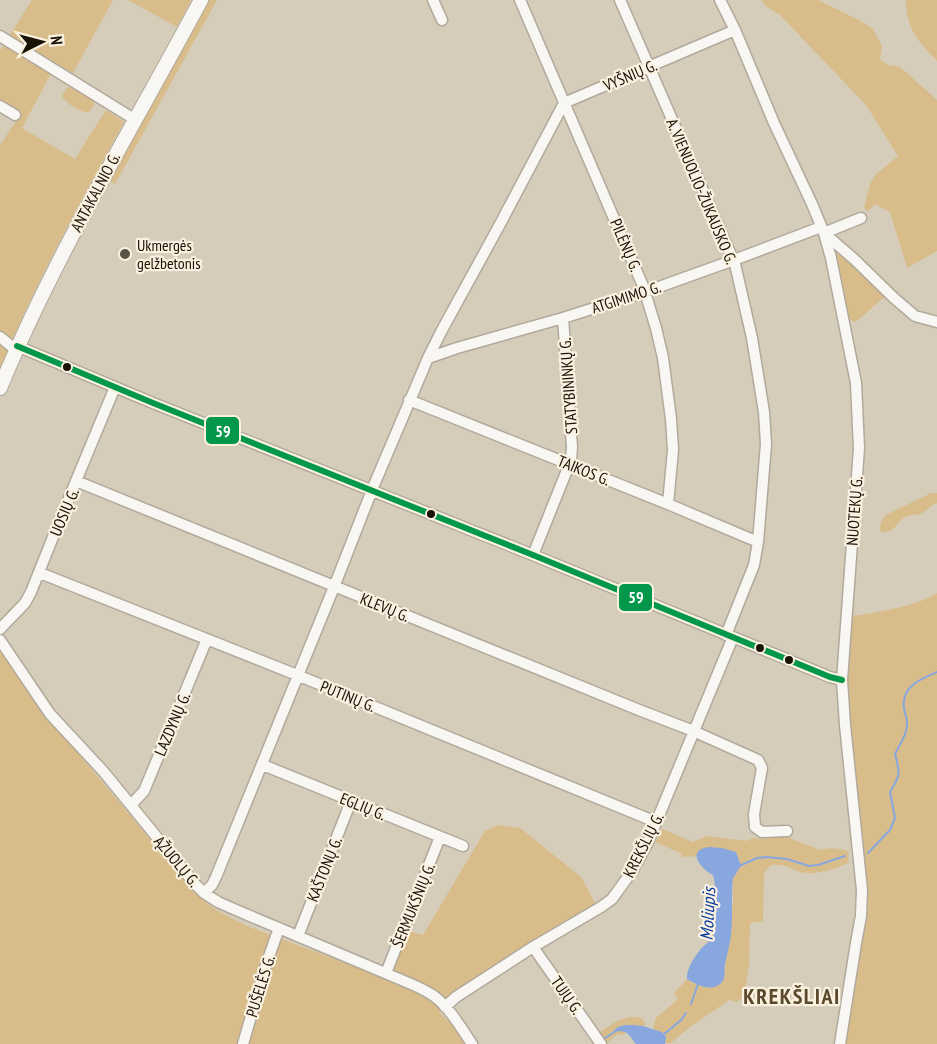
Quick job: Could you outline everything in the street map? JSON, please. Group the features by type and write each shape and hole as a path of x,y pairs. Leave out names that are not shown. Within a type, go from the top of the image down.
{"main road":[{"name":"ANTAKALNIO G.","path":"0,388 16,348 52,274 134,118 201,0"}],"street":[{"path":"433,0 442,20"},
{"name":"PILĖNŲ G.","path":"520,0 645,292 656,328 663,358 671,419 673,450 668,504"},
{"name":"A. VIENUOLIO-ŽUKAUSKO G.","path":"620,0 734,260 745,301 764,412 766,444 754,565 729,636"},
{"name":"NUOTEKŲ G.","path":"720,0 823,230 831,258 856,383 859,448 842,680 862,890 861,916 840,1044"},
{"name":"VYŠNIŲ G.","path":"564,103 735,30"},
{"path":"0,36 134,118"},
{"path":"204,893 216,877 263,765 371,490 428,358 564,103"},
{"path":"0,106 15,115"},
{"name":"ATGIMIMO G.","path":"428,358 645,292 861,218"},
{"path":"823,230 915,316 937,322"},
{"name":"STATYBININKŲ G.","path":"533,555 570,465 572,447 563,318"},
{"path":"0,337 7,345 842,680"},
{"name":"UOSIŲ G.","path":"0,630 25,603 40,573 94,434 115,387"},
{"name":"TAIKOS G.","path":"409,400 758,542"},
{"name":"KLEVŲ G.","path":"76,481 758,760 762,768 754,814 755,827 762,832 787,831"},
{"name":"PUTINŲ G.","path":"40,573 656,822"},
{"name":"KREKŠLIŲ G.","path":"445,1007 456,997 533,947 612,899 633,870 648,842 694,732 729,636"},
{"name":"LAZDYNŲ G.","path":"131,806 144,791 207,639"},
{"name":"ĄŽUOLŲ G.","path":"0,640 50,714 103,771 180,867 204,893 236,910 426,991 436,997 445,1007 472,1044"},
{"name":"EGLIŲ G.","path":"263,765 463,846"},
{"name":"KAŠTONŲ G.","path":"298,936 351,801"},
{"name":"ŠERMUKŠNIŲ G.","path":"386,973 440,837"},
{"name":"PUŠELĖS G.","path":"243,1044 279,928"},
{"name":"TUJŲ G.","path":"533,947 601,1044"}],"shaded area":[{"path":"32,0 113,0 73,73 56,64 22,128 75,159 106,110 124,122 74,213 13,337 0,369 0,145 21,114 0,99 0,51"},
{"path":"128,0 191,0 177,27"},
{"path":"207,0 217,0 115,184 108,180"},
{"path":"761,0 818,0 859,20 873,29 882,46 880,59 888,65 900,67 937,100 937,251 907,268 890,212 875,204 868,211 864,208 870,184 875,175 898,156 866,105 780,15"},
{"path":"906,0 937,0 937,61 914,34 908,19"},
{"path":"70,87 94,101 89,112 78,109 64,99 62,96"},
{"path":"840,251 888,296 854,322 849,319 837,260 837,252"},
{"path":"931,493 937,493 937,504 920,514 905,517 890,531 881,532 881,523 886,515"},
{"path":"937,593 937,1044 844,1044 864,923 847,685 852,616 908,605"},
{"path":"0,646 50,720 198,896 216,910 245,925 387,979 408,931 423,935 485,831 497,825 520,828 581,877 597,906 450,998 439,1012 456,1028 467,1044 0,1044"},
{"path":"662,829 693,842 707,836 746,841 753,838 785,836 820,850 831,848 849,852 848,863 831,870 805,873 783,865 771,865 764,873 763,921 750,923 749,964 744,996 737,1002 729,1000 671,1043 665,1043 663,1033 653,1029 656,1018 678,999 674,993 687,979 694,984 724,978 733,902 733,878 737,871 738,856 699,851 698,856 683,857 680,853 655,842"},
{"path":"630,1017 641,1018 645,1024 643,1026 622,1026 615,1029 626,1032 616,1035 606,1044 598,1034 618,1021"}],"water":[{"path":"709,847 736,852 741,866 733,878 731,935 724,978 714,987 700,985 687,979 693,960 715,932 713,875 697,860 698,852"},
{"path":"624,1025 662,1032 666,1037 665,1044 636,1044 625,1032 613,1032"}],"waterway":[{"name":"Moliupis","path":"868,853 890,830 895,818 890,792 899,773 895,754 907,726 904,708 906,694 913,684 937,672"},
{"name":"Moliupis","path":"739,866 757,858 767,857 787,859 809,866 845,856"},
{"name":"Moliupis","path":"691,1004 698,984"},
{"name":"Moliupis","path":"663,1035 686,1013"},
{"name":"Moliupis","path":"605,1038 616,1031"}],"transit line":[{"name":"59","path":"17,346 842,680"}],"place":[{"name":"Ukmergės gelžbetonis","path":"125,254"}],"district":[{"name":"KREKŠLIAI","path":"792,996"}]}
